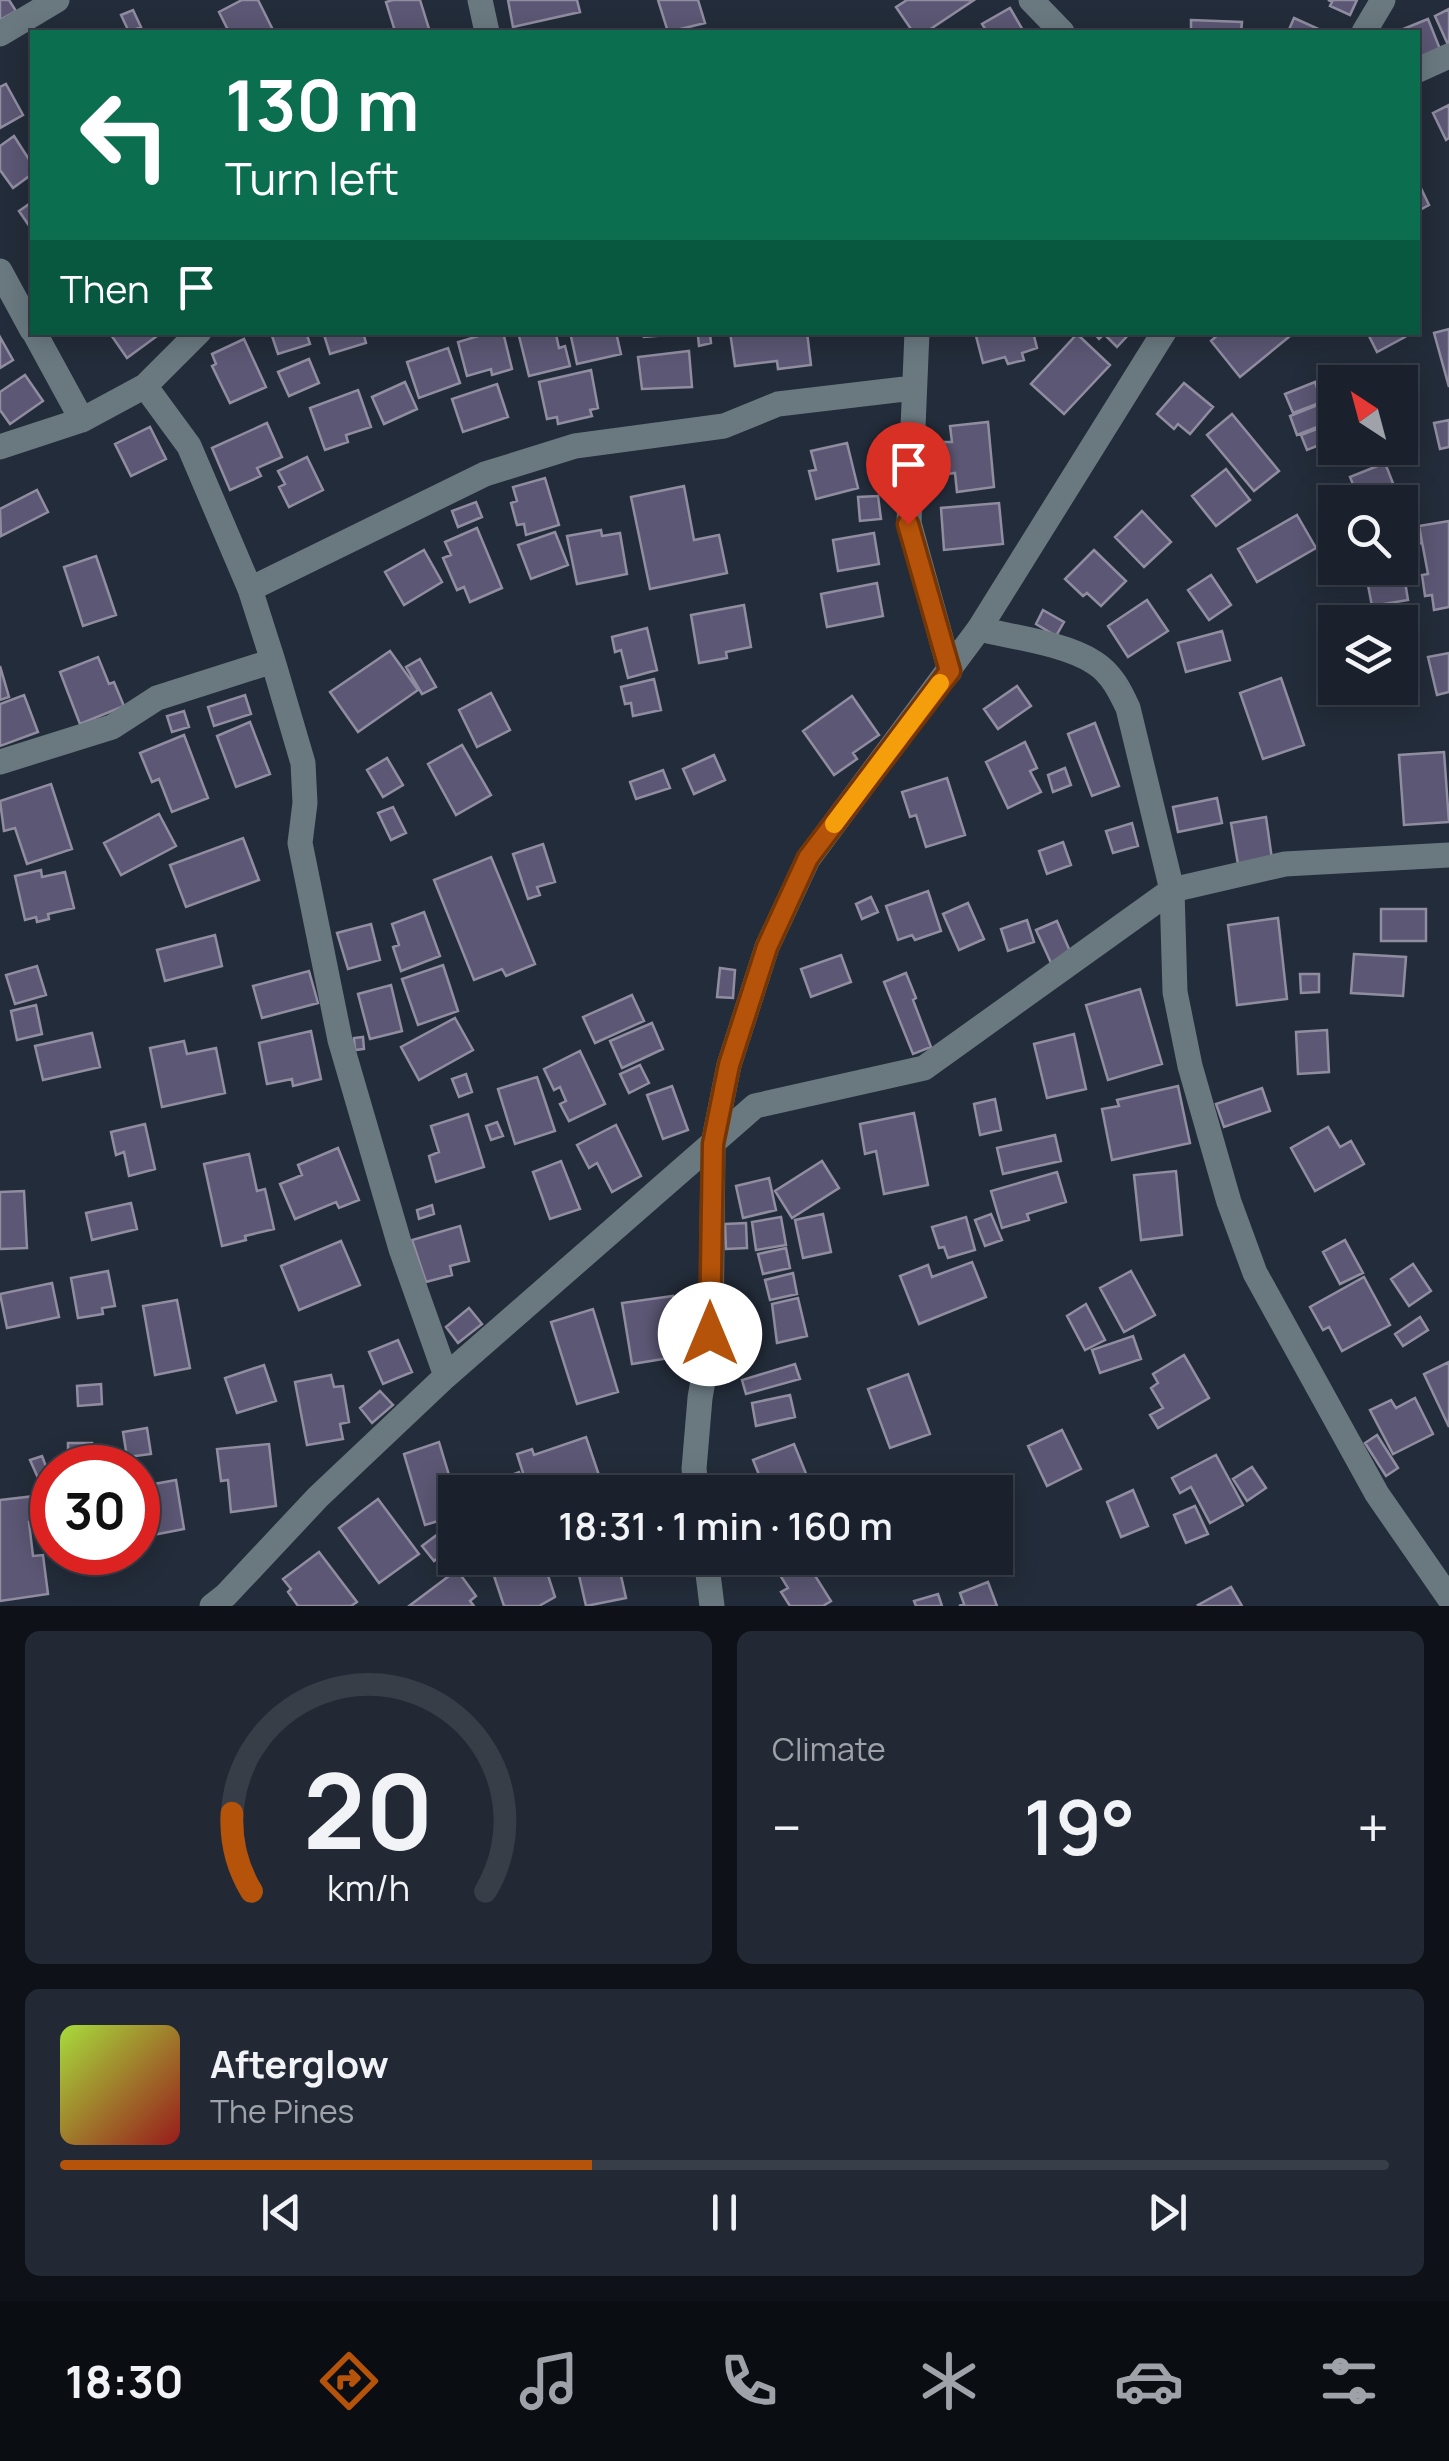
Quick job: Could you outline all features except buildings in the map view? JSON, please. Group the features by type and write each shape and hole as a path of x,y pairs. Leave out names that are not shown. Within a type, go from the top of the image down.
{"street":[{"path":"0,34 57,0"},
{"path":"480,0 487,30"},
{"path":"1031,0 1060,30"},
{"path":"1365,30 1384,0"},
{"path":"1420,69 1449,56"},
{"path":"0,271 30,326"},
{"path":"35,335 82,420"},
{"path":"0,448 82,420 145,386 197,335"},
{"path":"918,335 908,524 950,671"},
{"path":"695,1475 700,1398 710,1334 713,1144 729,1065 780,914 808,858 979,628 1162,335"},
{"path":"145,386 189,446 250,589 273,661 303,763 306,803 300,843 340,1040 401,1249 446,1376"},
{"path":"250,589 387,520 503,468 575,446 724,426 778,404 913,388"},
{"path":"979,628 1072,653 1096,663 1116,683 1128,708 1172,890 1175,992 1190,1066 1254,1273 1377,1494 1449,1598"},
{"path":"0,762 112,727 156,698 273,661"},
{"path":"212,1606 318,1497 446,1376 754,1106 924,1068 1172,890 1285,864 1449,856"},
{"path":"708,1575 712,1606"}],"slow traffic":[{"path":"834,824 940,683"}],"route":[{"path":"710,1334 713,1144 729,1065 767,947 808,858 950,671 908,524"}]}
